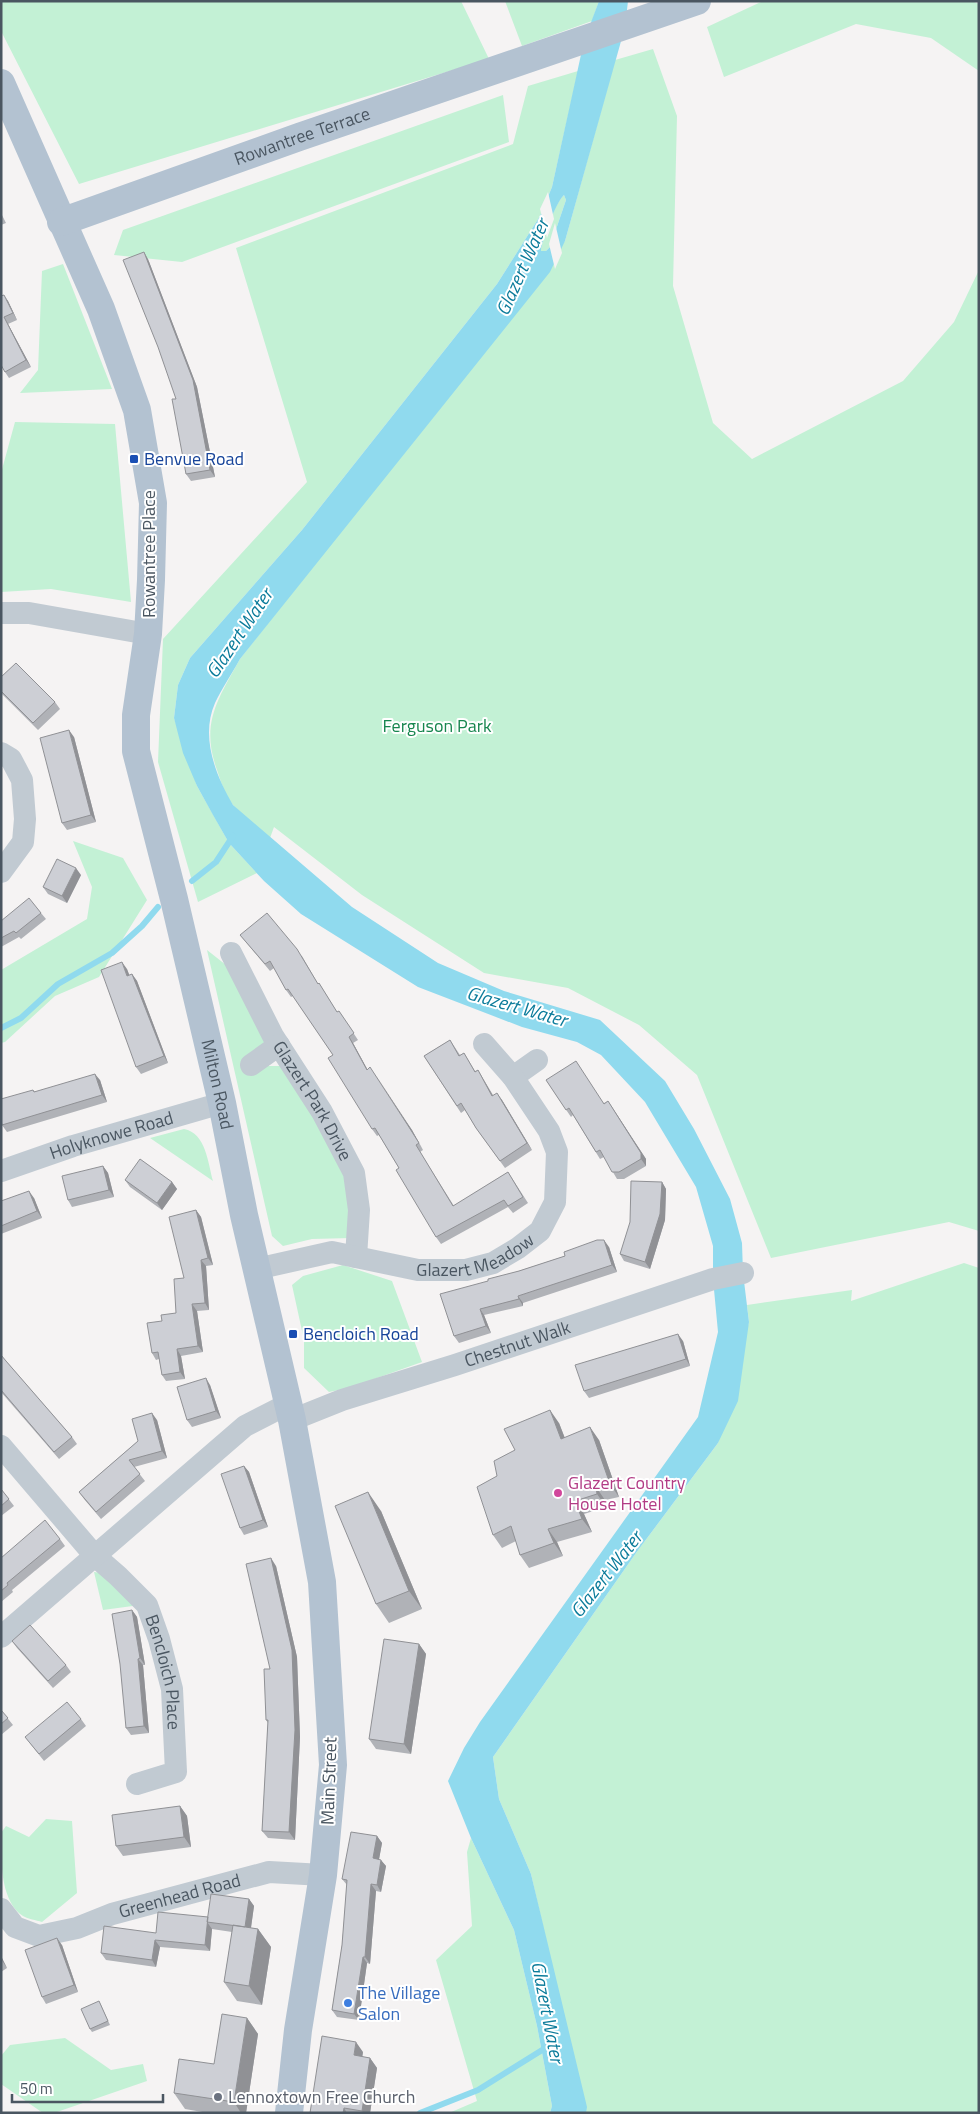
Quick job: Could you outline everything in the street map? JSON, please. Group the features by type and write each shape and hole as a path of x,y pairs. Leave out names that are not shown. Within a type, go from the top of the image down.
{"main road":[{"name":"Rowantree Terrace","path":"61,222 299,137 689,5"},
{"name":"Rowantree Place","path":"1,83 101,310 137,410 153,503 152,580 148,634 136,716 136,751"},
{"name":"Milton Road","path":"136,751 174,898 222,1103 256,1269 290,1412"},
{"name":"Main Street","path":"290,1412 322,1582 333,1765 323,1875 298,2030 290,2113"}],"street":[{"path":"1,614 28,613 148,634"},
{"path":"1,753 11,759 22,780 26,819 23,842 1,872"},
{"name":"Glazert Park Drive","path":"231,953 279,1045 322,1112 354,1173 359,1210 356,1257"},
{"name":"Glazert Meadow","path":"256,1269 332,1252 418,1270 466,1270 493,1263 518,1248 540,1231 555,1202 557,1152 549,1131 513,1077 484,1044"},
{"path":"252,1066 279,1045"},
{"path":"513,1077 537,1060"},
{"name":"Holyknowe Road","path":"1,1171 73,1146 222,1103"},
{"name":"Chestnut Walk","path":"290,1412 342,1400 464,1362 712,1279 742,1272"},
{"path":"1,1637 245,1426 290,1412"},
{"path":"1,1446 95,1556"},
{"name":"Bencloich Place","path":"95,1556 147,1605 159,1639 172,1689 176,1772 137,1784"},
{"name":"Greenhead Road","path":"1,1910 15,1927 39,1936 77,1928 112,1914 269,1872 323,1875"}],"green space":[{"path":"1,1 461,1 489,59 79,184 1,31"},
{"path":"505,1 599,1 592,21 522,46"},
{"path":"763,1 972,1 979,4 979,71 931,38 856,24 724,77 707,27"},
{"name":"Ferguson Park","path":"653,49 677,116 673,286 713,423 752,459 903,381 954,322 979,270 979,1231 949,1222 771,1258 697,1075 639,1025 568,988 484,973 362,895 274,827 270,838 241,814 230,801 225,793 212,754 210,739 214,712 240,659 565,241 615,60"},
{"path":"578,71 552,187 540,216 497,284 302,530 190,658 178,685 174,718 197,786 229,843 257,873 198,902 158,762 163,639 307,482 236,248 513,144 528,86"},
{"path":"503,95 509,142 182,262 114,255 123,230"},
{"path":"564,195 566,200 550,247 546,251 541,251 549,222 560,199"},
{"path":"63,264 112,389 20,393 38,370 42,271"},
{"path":"15,422 115,424 131,602 51,589 1,592 1,473"},
{"path":"73,841 123,858 147,900 99,977 55,996 5,1042 1,1043 1,970 87,919 92,887"},
{"path":"207,950 226,965 265,1033 269,1066 280,1066 318,1123 344,1175 351,1208 351,1238 312,1239 283,1246 272,1236"},
{"path":"184,1129 197,1136 202,1142 213,1181 150,1138"},
{"path":"964,1263 979,1268 979,2113 586,2113 531,1874 499,1799 493,1757 636,1553 718,1443 749,1322 747,1305 852,1290 851,1301"},
{"path":"343,1265 392,1281 422,1362 349,1388 329,1392 304,1368 304,1340 292,1285 303,1276"},
{"path":"94,1572 109,1574 140,1605 103,1610"},
{"path":"46,1819 72,1821 77,1893 42,1922 23,1916 15,1909 10,1900 3,1879 1,1833 6,1826 29,1837"},
{"path":"471,1838 514,1930 537,2026 552,2106 550,2113 449,2113 477,2101 436,1960 472,1926 467,1852"},
{"path":"65,2038 111,2070 143,2064 147,2081 54,2113 43,2113 1,2084 1,2056 10,2045"}],"water":[{"name":"Glazert Water","path":"599,1 628,1 625,27 565,241 550,272 240,659 215,703 209,729 212,756 216,769 233,805 352,907 438,963 504,991 600,1020 665,1081 694,1129 730,1199 742,1243 743,1273 749,1322 738,1401 718,1443 636,1553 493,1757 499,1799 531,1874 587,2107 586,2113 550,2113 552,2106 537,2026 514,1930 471,1838 448,1781 464,1748 480,1722 698,1417 718,1332 713,1279 713,1246 696,1187 645,1102 601,1055 577,1042 522,1027 418,987 301,914 264,881 229,843 197,786 183,753 174,718 178,685 190,658 302,530 497,284 540,216 552,187 584,41","holes":["564,195 566,200 550,247 546,251 541,251 553,213"]}],"pier":[{"path":"548,192 554,219 547,238 540,209"},
{"path":"555,223 562,253 555,269 549,244"}],"building":[{"path":"144,252 193,380 210,470 186,474 172,399 176,399 158,347 123,260"},
{"path":"4,295 13,313 4,317 26,360 5,372 1,365 1,296"},
{"path":"16,663 55,702 33,723 1,691 1,677"},
{"path":"69,730 91,815 62,823 40,738"},
{"path":"57,859 76,868 62,896 43,887"},
{"path":"29,898 41,913 16,933 14,931 1,938 1,921"},
{"path":"267,913 297,949 337,1012 339,1011 354,1033 349,1037 367,1070 370,1067 407,1124 419,1143 416,1145 453,1206 508,1172 523,1197 508,1206 504,1200 436,1237 396,1170 399,1168 375,1128 372,1129 328,1058 333,1055 288,989 286,990 270,961 265,964 240,935"},
{"path":"122,962 127,976 132,974 164,1056 136,1067 101,970"},
{"path":"450,1040 459,1056 464,1053 475,1072 478,1070 492,1096 497,1093 527,1143 500,1161 476,1128 461,1103 457,1106 424,1056"},
{"path":"576,1061 604,1104 608,1101 641,1153 641,1159 619,1172 612,1172 600,1150 596,1152 569,1108 566,1110 546,1080"},
{"path":"95,1074 102,1095 2,1125 1,1099 33,1090 34,1092"},
{"path":"140,1159 172,1182 157,1203 125,1180"},
{"path":"103,1166 109,1190 68,1200 62,1176"},
{"path":"631,1181 662,1182 660,1214 645,1262 620,1254 630,1222"},
{"path":"29,1191 37,1211 1,1226 1,1201"},
{"path":"196,1210 208,1258 201,1260 205,1303 192,1304 198,1346 177,1349 180,1372 162,1375 158,1352 152,1353 147,1323 162,1321 161,1315 176,1313 174,1279 184,1278 169,1217"},
{"path":"597,1240 604,1240 612,1265 518,1296 519,1299 480,1309 486,1326 454,1336 440,1294 488,1281 488,1279 565,1256 564,1252"},
{"path":"678,1334 686,1359 584,1391 575,1365"},
{"path":"1,1355 72,1437 54,1452 1,1390"},
{"path":"206,1378 216,1411 187,1420 177,1387"},
{"name":"Glazert Country House Hotel","path":"550,1410 561,1439 590,1427 610,1484 596,1487 597,1494 575,1501 582,1519 548,1529 554,1543 520,1555 511,1526 493,1535 477,1487 497,1476 494,1461 515,1450 504,1429"},
{"path":"152,1413 162,1451 129,1460 140,1474 96,1512 79,1492 138,1441 132,1419"},
{"path":"244,1466 263,1520 240,1528 221,1474"},
{"path":"1,1489 9,1499 1,1506"},
{"path":"368,1492 409,1591 376,1604 335,1506"},
{"path":"45,1520 60,1539 7,1583 8,1585 1,1591 1,1558"},
{"path":"271,1558 292,1650 295,1730 289,1832 262,1831 268,1720 266,1720 264,1669 270,1669 246,1564"},
{"path":"132,1610 140,1658 138,1659 144,1726 126,1728 120,1664 112,1614"},
{"path":"30,1625 66,1665 48,1681 12,1641"},
{"path":"384,1639 419,1644 404,1744 369,1739"},
{"path":"67,1702 81,1719 39,1754 25,1737"},
{"path":"1,1710 8,1718 1,1724"},
{"path":"180,1806 184,1837 116,1846 112,1815"},
{"path":"351,1832 377,1836 373,1858 381,1860 377,1885 371,1884 365,1957 363,1957 354,2014 332,2010 342,1945 347,1880 342,1879"},
{"path":"211,1894 249,1899 245,1927 207,1922"},
{"path":"158,1912 208,1917 205,1945 155,1940 152,1960 101,1953 104,1926 156,1933"},
{"path":"233,1925 258,1929 249,1986 224,1982"},
{"path":"57,1938 74,1985 42,1997 25,1950"},
{"path":"99,2001 108,2021 90,2029 81,2009"},
{"path":"222,2014 247,2018 234,2102 174,2093 179,2059 214,2064"},
{"path":"322,2036 356,2042 354,2055 370,2058 362,2111 344,2108 343,2113 310,2113"}],"waterway":[{"path":"192,881 216,862 233,836"},
{"path":"1,1028 21,1018 58,984 112,953 142,926 158,907"},
{"name":"Glazert Water","path":"420,2113 478,2090 547,2047"}],"place":[{"name":"Benvue Road","path":"134,459"},
{"name":"Bencloich Road","path":"293,1334"},
{"name":"Glazert Country House Hotel","path":"558,1493"},
{"name":"The Village Salon","path":"348,2003"},
{"name":"Lennoxtown Free Church","path":"218,2097"}]}
